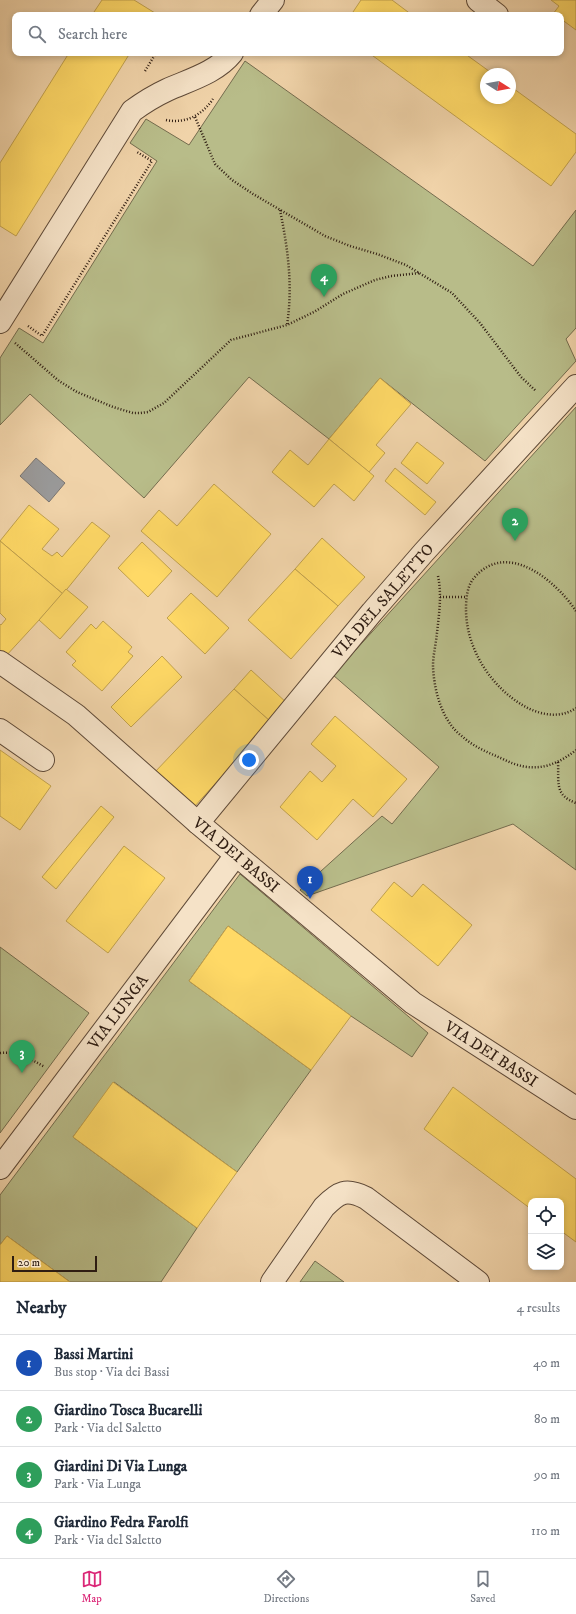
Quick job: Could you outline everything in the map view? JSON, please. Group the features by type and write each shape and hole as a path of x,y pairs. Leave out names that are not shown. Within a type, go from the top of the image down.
{"street":[{"path":"263,12 273,0"},
{"path":"478,0 493,12"},
{"path":"0,322 132,111 149,99 199,77 216,67 229,56"},
{"name":"VIA DEL SALETTO","path":"198,823 372,612 424,552 576,386"},
{"name":"VIA DEI BASSI","path":"0,662 76,715 198,823 413,1003 576,1108"},
{"path":"0,730 43,760"},
{"name":"VIA LUNGA","path":"0,1168 236,855"},
{"path":"272,1282 324,1207 343,1192 355,1192 366,1198 478,1282"}],"path":[{"path":"163,119 183,120 195,117 208,106 216,95"},
{"path":"195,117 215,164 232,180 325,236 406,265 452,293 480,323 520,377 540,394"},
{"path":"25,324 42,336 152,161 133,149"},
{"path":"280,210 290,270 290,296 287,325"},
{"path":"13,342 59,381 77,392 132,413 148,412 164,403 231,340 287,325 314,312 343,294 375,280 391,276 420,273"},
{"path":"424,552 432,562 438,576 440,606 434,666 437,692 445,715 452,728 463,738 522,767 533,768 558,762 576,750"},
{"path":"576,611 560,590 547,579 533,570 516,563 500,562 488,566 474,578 466,597 466,617 473,649 482,666 505,692 532,711 547,715 561,714 576,708"},
{"path":"440,597 466,597"},
{"path":"558,762 560,792 565,798 576,803"},
{"path":"0,1053 8,1052 24,1055 49,1070"}],"green space":[{"path":"245,61 533,266 576,210 576,328 566,339 576,361 485,461 380,378 329,439 249,377 144,498 30,394 0,425 0,358 19,328 43,343 157,161 130,143 146,119 189,145"},
{"path":"576,407 576,870 513,824 307,896 300,890 382,816 392,824 439,767 333,675"},
{"path":"240,874 428,1033 412,1057 351,1016 228,926 189,981 311,1070 237,1172 114,1082 73,1137 197,1228 161,1282 70,1282 7,1236 0,1245 0,1195"},
{"path":"0,947 89,1013 0,1133"},
{"path":"315,1261 344,1282 300,1282"}],"building: Homes":[{"path":"102,0 134,0 153,12 94,12"},
{"path":"361,0 392,0 408,12 353,12"},
{"path":"551,0 576,0 576,30 564,21 564,12 554,12 559,6"},
{"path":"67,56 128,56 16,236 0,226 0,163"},
{"path":"373,56 468,56 485,68 480,68 480,104 516,104 516,90 576,134 576,152 551,186"},
{"path":"380,378 411,404 376,445 385,453 369,472 329,439"},
{"path":"329,439 374,476 354,501 334,484 314,507 272,472 290,450 308,465"},
{"path":"417,442 444,463 427,484 401,463"},
{"path":"395,468 436,502 425,515 385,481"},
{"path":"214,484 271,534 217,597 141,531 159,510 177,526"},
{"path":"29,505 59,529 42,549 52,556 57,552 62,557 92,522 110,536 63,594 0,541"},
{"path":"322,538 365,577 338,606 295,569"},
{"path":"0,541 63,594 5,657 0,653 0,624 1,625 6,619 0,613"},
{"path":"142,542 172,571 148,597 118,568"},
{"path":"295,569 338,606 291,659 248,620"},
{"path":"66,589 88,607 60,639 39,620"},
{"path":"191,593 229,628 205,654 167,618"},
{"path":"103,621 132,647 128,652 133,656 102,691 72,665 76,661 66,652 91,624 96,629"},
{"path":"162,656 182,677 131,727 111,707"},
{"path":"251,670 288,704 271,722 234,689"},
{"path":"234,689 271,722 194,807 154,773"},
{"path":"335,716 407,779 373,817 353,799 317,840 280,807 310,771 322,782 336,766 311,744"},
{"path":"0,750 51,786 20,830 0,816"},
{"path":"101,806 114,817 56,889 42,877"},
{"path":"124,846 165,878 108,953 66,921"},
{"path":"394,882 412,897 423,884 472,925 438,966 371,910"},
{"path":"228,926 351,1016 311,1070 189,981"},
{"path":"113,1082 237,1172 197,1228 73,1137"},
{"path":"453,1087 576,1179 576,1242 564,1233 564,1198 528,1198 528,1207 424,1129"},
{"path":"7,1236 70,1282 0,1282 0,1245"}],"building: Industry":[{"path":"36,458 65,483 49,502 20,476"}],"place":[{"name":"Giardino Fedra Farolfi","path":"324,297"},
{"name":"Giardino Tosca Bucarelli","path":"515,541"},
{"name":"Bassi Martini","path":"310,899"},
{"name":"Giardini Di Via Lunga","path":"22,1073"}]}
